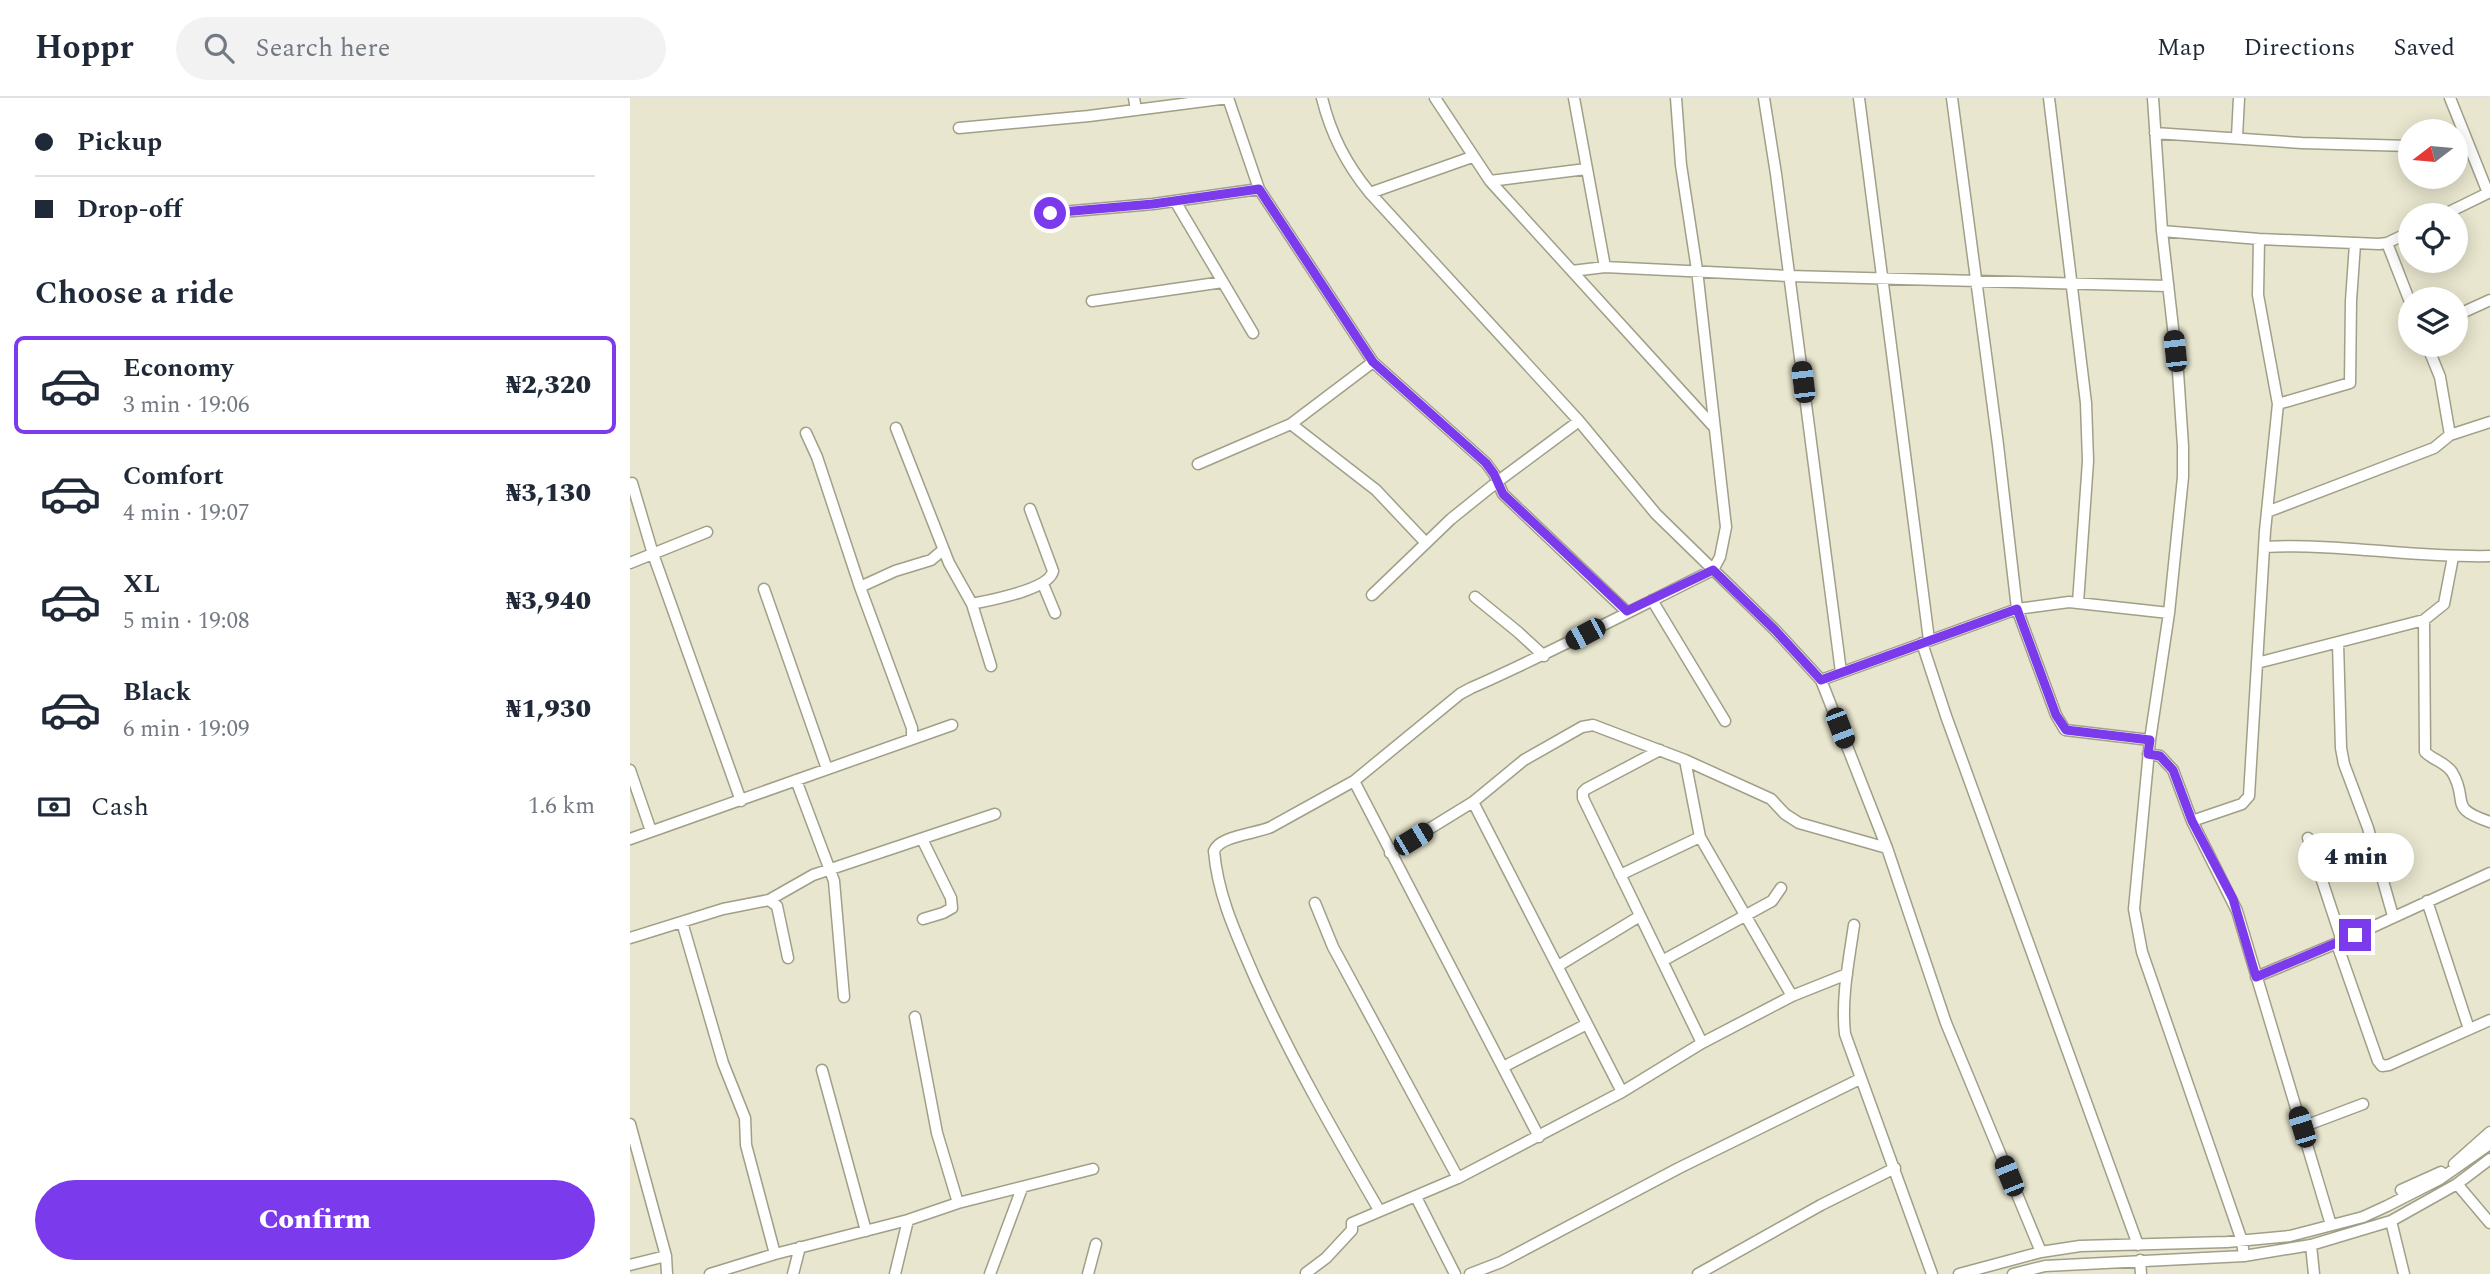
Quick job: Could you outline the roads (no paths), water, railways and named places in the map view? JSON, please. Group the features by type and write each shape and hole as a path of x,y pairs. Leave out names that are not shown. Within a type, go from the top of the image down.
{"street":[{"path":"1134,98 1136,110"},
{"path":"958,128 1228,98 1259,189 1373,362 1486,463 1503,494 1627,611"},
{"path":"1322,98 1342,154 1370,193 1579,421 1656,514 1775,630 1821,680 1887,848 1946,1023 2041,1252"},
{"path":"1435,98 1490,181 1714,428"},
{"path":"1574,98 1605,267"},
{"path":"1379,1210 1345,1153 1273,1018 1227,915 1214,851 1216,845 1222,841 1264,830 1354,781 1460,694 1544,656 1627,611 1713,570 1720,557 1726,527 1697,270 1681,165 1676,98"},
{"path":"1764,98 1841,672"},
{"path":"1859,98 1926,642 1946,716 2138,1245"},
{"path":"1952,98 2017,609 2056,715 2066,730 2150,740"},
{"path":"2049,98 2086,402 2088,461 2078,603"},
{"path":"2153,98 2162,231 2183,446 2180,519 2148,754 2134,909 2136,931 2242,1241 2244,1256"},
{"path":"2237,138 2239,98"},
{"path":"2450,98 2455,119"},
{"path":"2155,132 2302,144 2398,146"},
{"path":"2467,203 2489,192 2468,151"},
{"path":"1370,193 1472,157"},
{"path":"1490,181 1586,169"},
{"path":"1050,213 1175,201 1259,189"},
{"path":"1175,201 1253,332"},
{"path":"2162,231 2355,244 2387,243 2398,238"},
{"path":"2192,821 2242,804 2249,796 2267,512 2278,404 2258,295 2259,239"},
{"path":"2387,243 2404,287"},
{"path":"2278,404 2350,383 2355,244"},
{"path":"1572,271 1605,267 1789,276 2168,286"},
{"path":"1092,301 1223,282"},
{"path":"2468,310 2490,300"},
{"path":"2432,357 2440,377 2450,435"},
{"path":"1198,464 1291,424 1373,362"},
{"path":"1371,595 1497,482 1579,421"},
{"path":"2267,512 2434,448 2450,435 2490,422"},
{"path":"1291,424 1376,490 1426,543"},
{"path":"896,428 943,550 972,604 991,666"},
{"path":"806,433 817,457 860,587 912,727 912,739"},
{"path":"632,483 653,554 741,801"},
{"path":"972,604 1050,580 1053,572 1030,509"},
{"path":"630,563 707,532"},
{"path":"2265,547 2304,545 2453,557 2490,556"},
{"path":"860,587 931,559 943,550"},
{"path":"2257,663 2424,620 2444,604 2453,557"},
{"path":"931,559 949,563"},
{"path":"1043,584 1055,613"},
{"path":"764,589 827,769"},
{"path":"1475,597 1544,656"},
{"path":"1652,600 1726,721"},
{"path":"1821,680 2017,609 2078,603 2169,613"},
{"path":"2424,620 2425,752 2444,763 2451,771 2463,809 2468,814 2490,822"},
{"path":"2337,643 2342,756 2368,828 2393,916"},
{"path":"630,839 952,724"},
{"path":"1390,853 1473,802 1524,760 1588,725 1598,725 1685,760 1771,799 1799,824 1887,848"},
{"path":"1660,750 1586,789 1583,798 1702,1043"},
{"path":"2148,754 2160,756 2173,770 2192,821 2233,899 2331,1226"},
{"path":"1685,760 1700,837 1792,996"},
{"path":"630,770 651,831"},
{"path":"796,780 834,881 844,997"},
{"path":"1354,781 1539,1137"},
{"path":"1473,802 1622,1092"},
{"path":"630,938 723,909 769,900 778,892 813,875 995,814"},
{"path":"1620,875 1700,837"},
{"path":"2308,838 2378,1061 2382,1066 2490,1020"},
{"path":"922,839 951,898 952,908 923,919"},
{"path":"2256,977 2340,942 2490,873"},
{"path":"1662,961 1772,901 1781,888"},
{"path":"769,900 777,906 788,958"},
{"path":"2427,901 2469,1029"},
{"path":"1315,903 1333,947 1458,1178"},
{"path":"1559,966 1640,916"},
{"path":"682,922 723,1063 745,1118 746,1145 775,1254"},
{"path":"1854,925 1843,1021 1845,1034 1932,1274"},
{"path":"1306,1273 1326,1258 1352,1230 1352,1223 1458,1178 1622,1092 1702,1043 1792,996 1847,974"},
{"path":"915,1017 937,1133 958,1203"},
{"path":"1503,1067 1587,1024"},
{"path":"822,1070 866,1231"},
{"path":"1470,1274 1501,1262 1679,1168 1860,1079"},
{"path":"2302,1127 2362,1104"},
{"path":"630,1124 666,1256 667,1274"},
{"path":"2401,1190 2445,1170 2490,1132"},
{"path":"1959,1274 2041,1252 2080,1246 2242,1241 2290,1236 2331,1226 2363,1217 2425,1188 2490,1144"},
{"path":"2013,1274 2140,1260 2244,1256 2311,1245 2391,1221 2457,1184 2490,1159"},
{"path":"1698,1274 1821,1205 1895,1168"},
{"path":"710,1274 800,1247 908,1220 958,1203 1093,1169"},
{"path":"2457,1184 2490,1223"},
{"path":"989,1274 1022,1188"},
{"path":"1416,1197 1455,1274"},
{"path":"895,1274 908,1220"},
{"path":"2391,1221 2404,1274"},
{"path":"1088,1274 1096,1244"},
{"path":"2311,1245 2314,1274"},
{"path":"793,1274 800,1247"},
{"path":"630,1265 666,1256"},
{"path":"2140,1260 2141,1274"}]}
